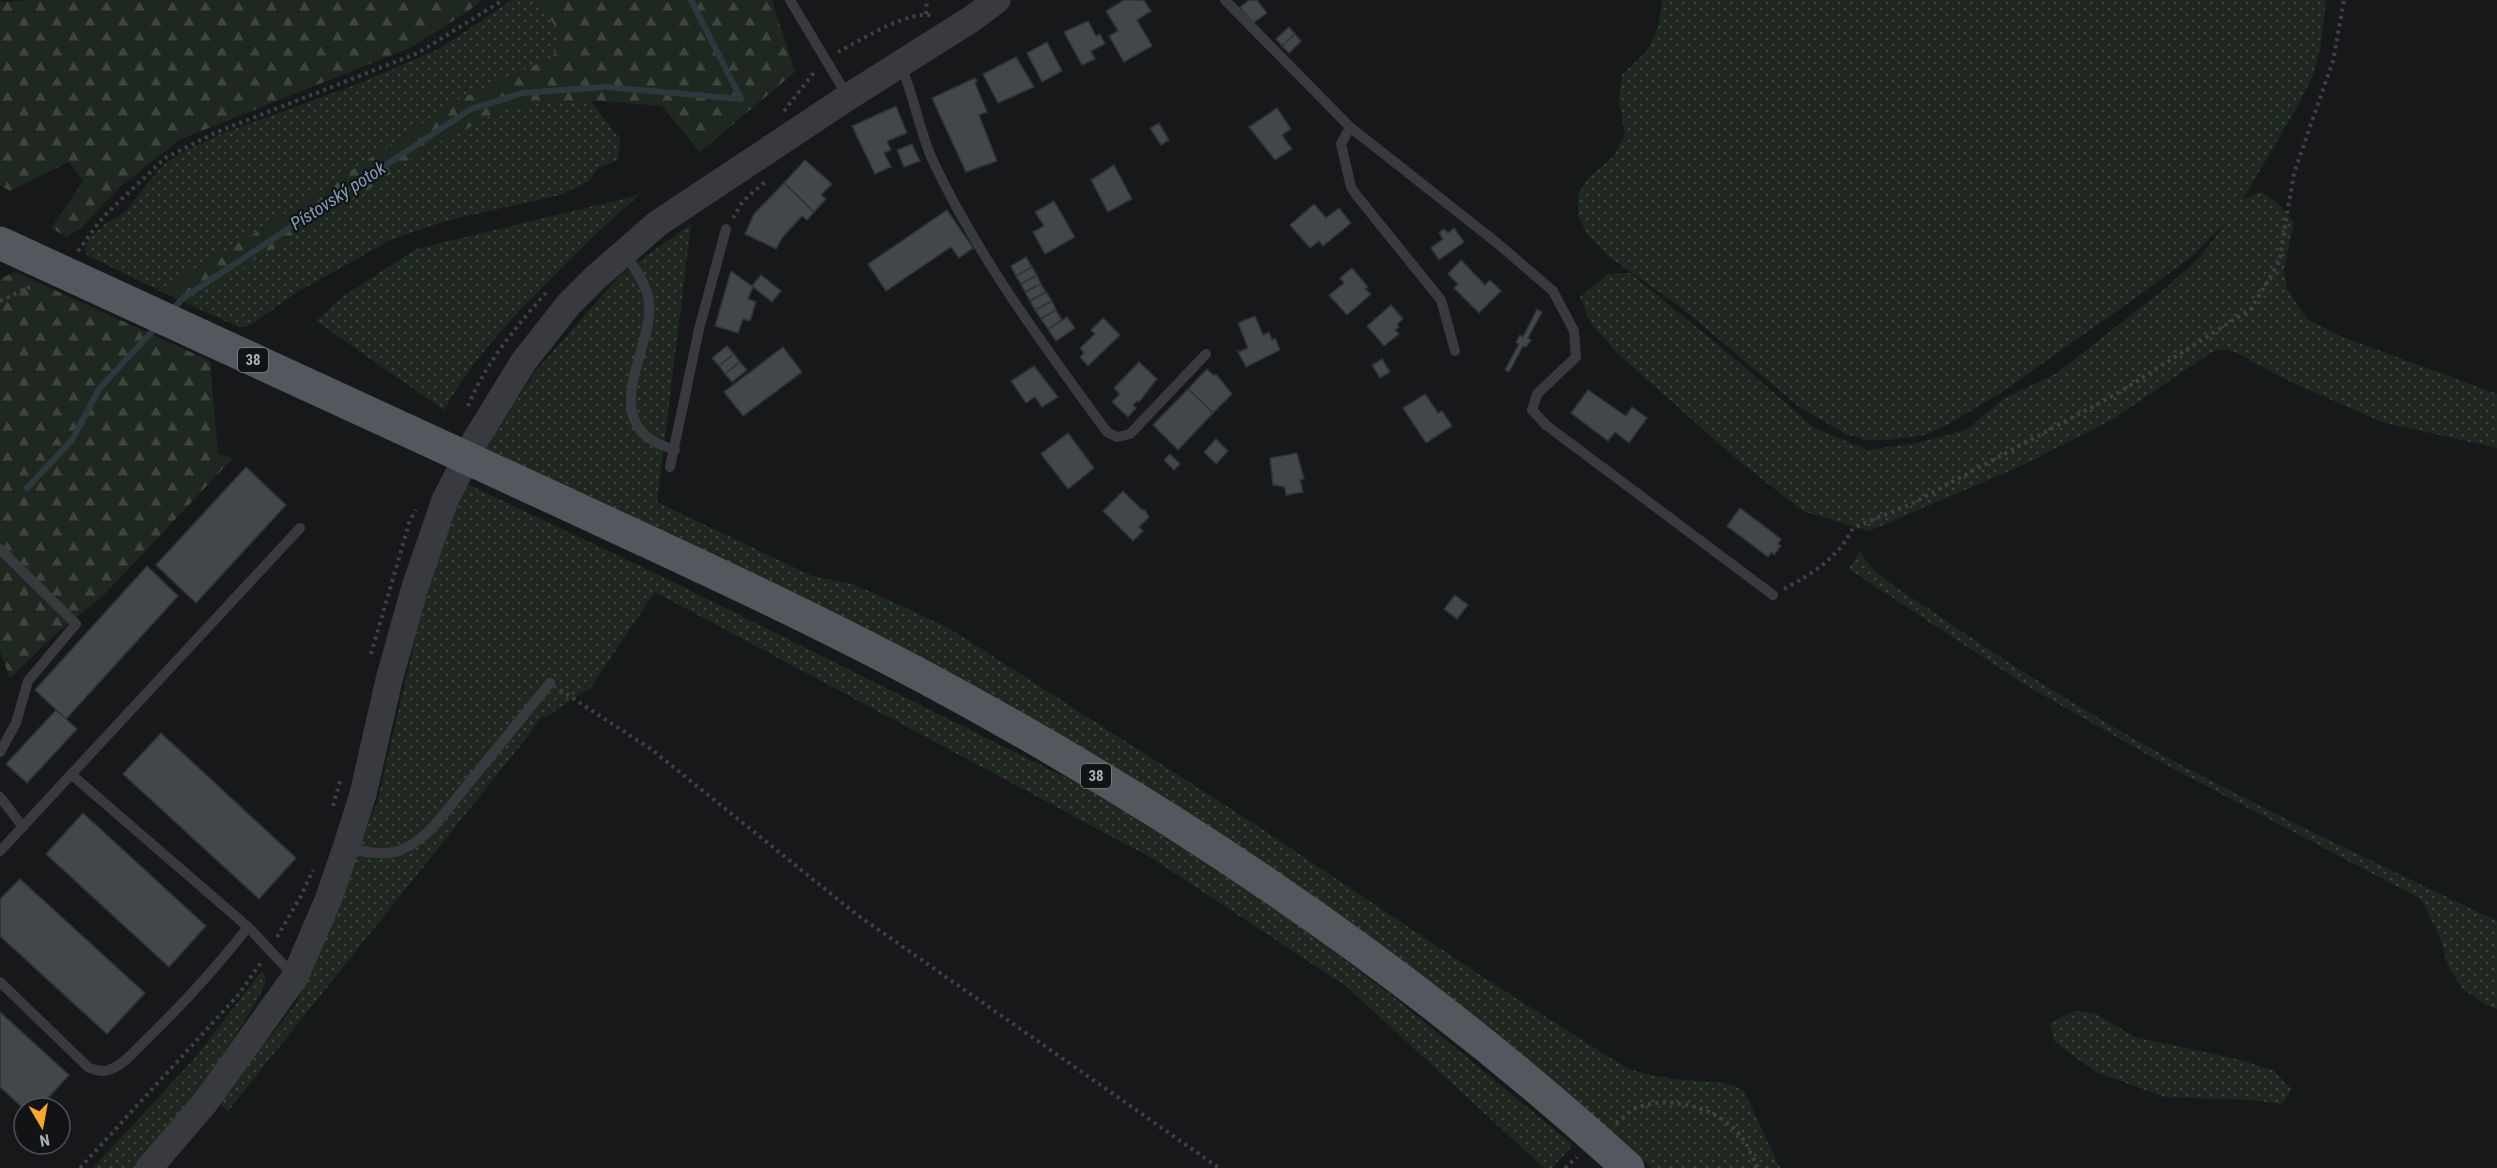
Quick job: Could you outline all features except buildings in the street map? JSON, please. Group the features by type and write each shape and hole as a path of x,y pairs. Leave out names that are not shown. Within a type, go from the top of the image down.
{"main road":[{"name":"38","path":"0,243 723,577 924,677 1079,765 1156,812 1288,900 1397,978 1502,1060 1628,1168"}],"street":[{"path":"149,1168 204,1104 295,977 328,900 363,794 389,680 415,587 445,500 475,441 524,361 569,304 624,251 657,224 997,0"}],"lane":[{"path":"790,0 848,97"},
{"path":"1225,0 1350,128 1497,243 1553,291 1574,331 1576,357 1537,394 1532,410 1546,426 1773,595"},
{"path":"901,64 931,158 957,211 1059,366 1107,432 1118,437 1130,434 1206,354"},
{"path":"1350,128 1341,144 1352,187 1442,300 1455,351"},
{"path":"670,468 699,329 726,229"},
{"path":"624,251 643,284 649,302 648,322 634,377 631,399 632,415 641,432 652,441 675,450"},
{"path":"0,851 300,528"},
{"path":"0,549 76,624 28,681 16,723 0,752"},
{"path":"346,848 375,855 398,852 417,843 434,826 550,683"},
{"path":"72,775 248,927 295,977"},
{"path":"0,797 23,827"},
{"path":"0,982 89,1068 100,1071 111,1070 125,1060 170,1017 223,960 248,927"}],"path":[{"path":"103,217 165,158 217,132 418,52 503,0"},
{"path":"926,14 927,0"},
{"path":"1773,595 1808,576 1844,547 1853,528 1911,504 2118,393 2252,309 2279,262 2294,173 2333,61 2344,0"},
{"path":"550,683 660,757 856,914 1219,1168"},
{"path":"80,1168 239,994 270,949"},
{"path":"1612,1126 1634,1109 1660,1103 1680,1104 1706,1110 1724,1120 1742,1139 1758,1168"},
{"path":"1565,1168 1578,1157"}],"green space":[{"path":"32,0 482,0 412,47 181,139 122,185 81,228 67,237 51,228 83,181 69,162 10,191 0,185 0,2"},
{"path":"512,0 535,0 552,21 559,36 559,43 550,58 460,99 265,227 189,272 168,292 162,292 87,255 85,251 89,239 105,224 125,212 162,166 181,153 221,134 358,84 439,49"},
{"path":"535,0 772,0 795,72 700,152 662,106 590,100 531,104 494,113 465,130 427,147 376,185 207,289 194,301 197,308 162,292 168,292 189,272 265,227 460,99 550,58 556,51 559,36 552,21"},
{"path":"1662,0 2326,0 2321,44 2313,75 2300,102 2243,199 2261,192 2279,204 2294,223 2284,268 2287,289 2307,319 2340,336 2497,394 2497,448 2382,422 2291,382 2226,349 2212,352 2113,419 2021,466 1869,531 1803,511 1734,457 1616,352 1590,322 1580,297 1608,274 1630,273 1739,362 1814,428 1868,450 1917,443 1966,430 2003,399 2057,373 2168,286 2198,259 2227,222 2191,257 2137,297 1999,394 1949,424 1925,435 1888,440 1867,440 1846,434 1799,407 1683,309 1608,256 1588,235 1578,216 1578,194 1590,176 1614,156 1625,134 1619,98 1622,75 1648,50 1659,24"},
{"path":"590,100 620,139 618,160 598,168 589,181 560,195 449,220 392,239 299,291 249,326 239,327 197,308 194,301 207,289 376,185 427,147 465,130 498,111 531,104"},
{"path":"639,195 577,252 502,330 465,376 444,410 316,321 342,297 416,249"},
{"path":"691,224 657,502 812,576 853,584 947,627 1253,823 1489,981 1625,1067 1662,1077 1723,1083 1744,1091 1780,1168 1652,1168 1635,1152 1337,919 485,451 534,373 620,275"},
{"path":"15,272 210,361 218,454 233,458 103,596 59,631 10,678 0,651 0,279"},
{"path":"465,483 661,576 1087,788 1271,905 1389,993 1573,1145 1552,1168 1544,1168 1346,986 1150,857 655,592 591,687 549,715 540,718 228,1111 218,1102 296,1004 377,803 432,567"},
{"path":"1860,550 1872,568 1893,585 2019,669 2105,722 2245,798 2497,921 2497,1009 2486,1005 2463,989 2448,966 2440,938 2421,899 2155,759 2022,683 1849,569"},
{"path":"262,971 266,979 264,986 238,1031 189,1101 136,1168 93,1168 194,1059"},
{"path":"2076,1011 2094,1013 2135,1037 2241,1060 2274,1071 2291,1089 2283,1104 2251,1100 2165,1097 2096,1072 2055,1042 2050,1023"}],"waterway":[{"path":"691,0 741,99"},
{"name":"Pístovský potok","path":"171,311 183,298 471,109 523,93 606,87 741,99"},
{"name":"Pístovský potok","path":"27,488 72,440 99,389 156,327"}]}
